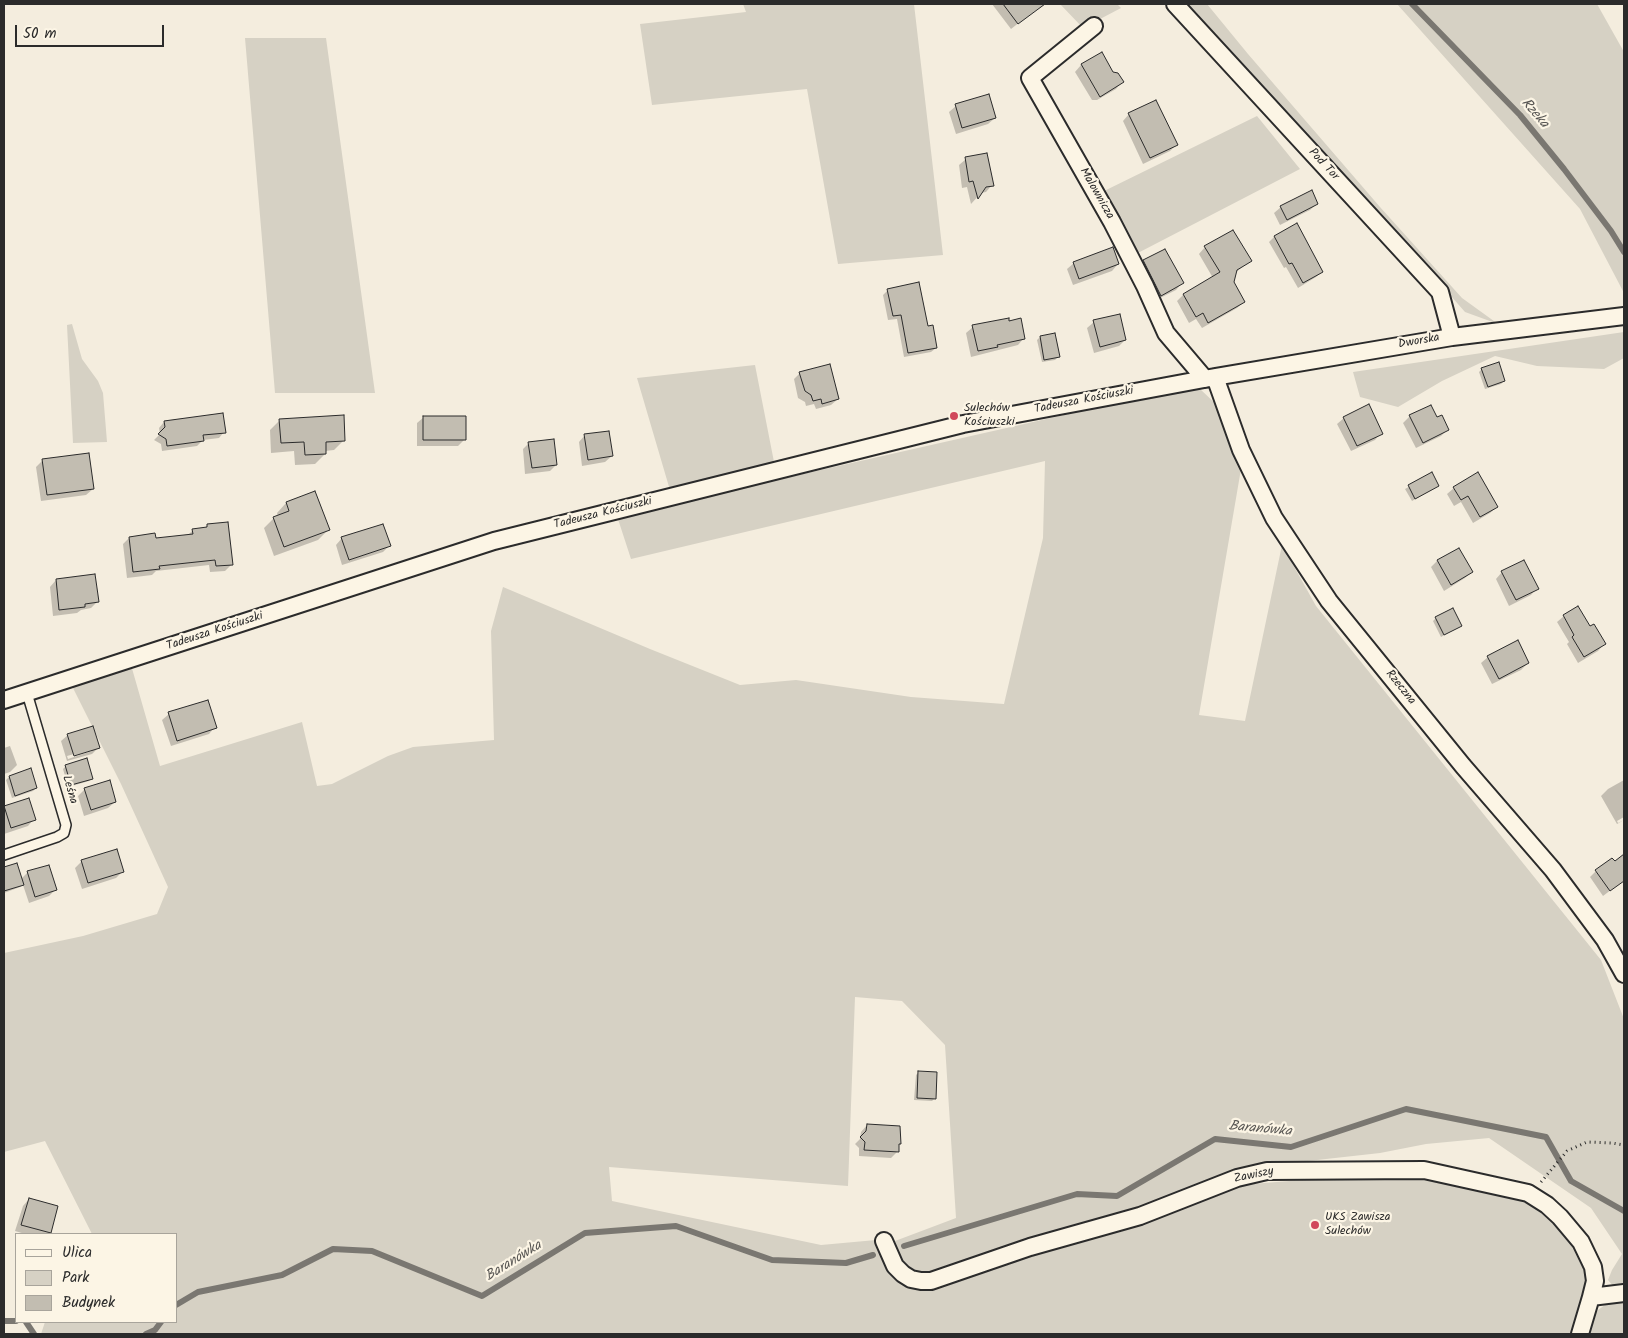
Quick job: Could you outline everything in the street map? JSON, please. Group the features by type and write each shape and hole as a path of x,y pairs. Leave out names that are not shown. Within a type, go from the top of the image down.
{"street":[{"name":"Pod Tor","path":"1175,4 1440,292 1452,337"},
{"name":"Malownicza","path":"1094,26 1030,78 1112,222 1145,286 1166,333 1210,378"},
{"name":"Dworska","path":"1210,378 1452,337 1624,316"},
{"name":"Tadeusza Kościuszki","path":"4,700 494,541 963,424 1210,378"},
{"name":"Rzeczna","path":"1210,378 1240,450 1274,518 1329,601 1464,766 1553,870 1606,940 1624,974"},
{"name":"Zawiszy","path":"884,1241 895,1266 903,1274 911,1279 931,1281 1030,1248 1140,1216 1237,1178 1267,1171 1424,1170 1528,1193 1560,1217 1581,1242 1593,1267 1595,1281 1580,1334"},
{"path":"1591,1297 1624,1293"}],"lane":[{"name":"Leśna","path":"4,855 58,838 64,833 66,825 27,693"}],"path":[{"path":"1552,1167 1567,1151 1587,1142 1624,1145"}],"green space":[{"path":"743,4 914,4 943,255 838,264 807,89 652,105 640,24 746,12"},
{"path":"1060,4 1117,4 1121,8 1083,28"},
{"path":"1188,4 1207,4 1380,207 1462,298 1498,324 1465,312 1334,163"},
{"path":"1397,4 1597,4 1624,52 1624,293 1580,209"},
{"path":"245,38 326,38 375,393 275,393"},
{"path":"1257,116 1300,169 1134,255 1100,193"},
{"path":"72,324 82,359 98,381 103,393 107,442 73,443 67,325"},
{"path":"1624,332 1624,358 1604,369 1537,366 1495,356 1442,381 1398,407 1360,397 1353,372"},
{"path":"755,365 775,467 672,497 637,378"},
{"path":"1179,389 1200,389 1218,406 1241,469 1199,715 1245,721 1282,545 1316,606 1601,960 1624,1019 1624,1286 1614,1287 1608,1280 1622,1254 1591,1208 1489,1138 1426,1144 1380,1153 1263,1166 1132,1212 939,1271 921,1274 903,1267 895,1241 956,1218 945,1045 902,1001 855,997 848,1186 609,1167 612,1201 821,1245 876,1240 895,1276 906,1283 1239,1185 1378,1174 1422,1174 1526,1197 1545,1209 1566,1235 1584,1264 1587,1279 1576,1334 41,1334 45,1323 178,1323 178,1233 91,1233 45,1141 4,1152 4,953 83,936 157,914 168,887 121,784 71,684 131,665 160,766 302,722 317,786 332,784 388,756 413,747 494,740 491,631 503,587 740,685 796,680 911,697 1004,704 1043,538 1045,461 631,559 617,516"},
{"path":"1624,1301 1624,1334 1587,1334 1589,1322 1598,1310 1609,1302"}],"building":[{"path":"1003,4 1045,4 1018,24"},
{"path":"1102,52 1113,72 1118,73 1124,82 1100,97 1081,64"},
{"path":"989,94 996,118 962,128 955,104"},
{"path":"1156,100 1178,145 1150,158 1128,113"},
{"path":"987,153 994,186 986,187 978,199 973,181 969,182 965,157"},
{"path":"1312,190 1318,204 1287,220 1280,206"},
{"path":"1297,223 1323,272 1303,283 1292,263 1289,264 1274,236"},
{"path":"1233,230 1252,261 1237,270 1234,282 1245,302 1208,323 1203,313 1196,317 1183,294 1220,272 1204,246"},
{"path":"1113,247 1119,264 1079,279 1073,262"},
{"path":"1165,249 1184,283 1161,296 1143,260"},
{"path":"919,282 928,326 933,325 937,348 908,353 901,315 893,316 887,289"},
{"path":"1120,314 1126,340 1100,347 1093,320"},
{"path":"1009,318 1009,321 1021,318 1025,339 978,351 972,325"},
{"path":"1055,333 1060,357 1044,360 1040,336"},
{"path":"1499,362 1505,381 1488,387 1481,368"},
{"path":"830,364 839,399 822,404 821,399 813,401 811,395 805,391 799,372"},
{"path":"1369,404 1383,434 1357,446 1343,417"},
{"path":"1431,405 1437,417 1442,415 1449,430 1423,443 1409,415"},
{"path":"223,413 226,433 203,435 204,441 167,446 166,439 158,434 165,427 164,421"},
{"path":"344,415 345,441 326,442 326,454 305,455 304,442 281,443 279,419"},
{"path":"423,416 466,416 466,440 423,440"},
{"path":"609,431 613,456 588,460 584,434"},
{"path":"554,439 557,465 532,468 528,442"},
{"path":"89,453 94,489 47,495 42,459"},
{"path":"1432,472 1439,486 1415,499 1408,485"},
{"path":"1478,472 1498,507 1480,517 1468,496 1461,500 1453,487"},
{"path":"315,491 330,530 284,547 273,517 289,511 286,502"},
{"path":"228,522 233,565 216,566 215,560 159,566 160,569 133,572 129,537 155,533 156,538 193,534 192,529 207,527 207,524"},
{"path":"383,524 391,546 349,560 341,537"},
{"path":"1459,548 1473,572 1451,585 1437,560"},
{"path":"1524,560 1539,589 1516,600 1501,571"},
{"path":"95,574 99,602 85,604 85,607 59,610 56,579"},
{"path":"1578,606 1590,626 1594,624 1606,644 1584,657 1572,637 1574,635 1563,615"},
{"path":"1453,608 1462,626 1444,635 1435,617"},
{"path":"1518,640 1529,663 1499,679 1487,656"},
{"path":"208,700 217,728 177,741 168,712"},
{"path":"93,726 100,748 74,756 67,734"},
{"path":"87,758 93,779 71,785 65,765"},
{"path":"31,768 37,788 15,796 9,776"},
{"path":"110,780 116,802 91,810 84,788"},
{"path":"29,798 36,820 11,828 4,806"},
{"path":"117,849 124,872 88,883 81,860"},
{"path":"1624,854 1624,881 1610,891 1595,870 1612,858 1615,861"},
{"path":"17,863 24,885 4,891 4,867"},
{"path":"49,865 57,890 35,897 27,871"},
{"path":"918,1071 937,1072 936,1099 917,1098"},
{"path":"867,1124 900,1126 901,1144 899,1144 899,1152 864,1150 865,1142 860,1137 866,1131"},
{"path":"29,1198 58,1206 51,1233 21,1225"}],"waterway":[{"name":"Rzeka","path":"1412,4 1520,115 1564,169 1611,231 1624,252"},
{"name":"Baranówka","path":"904,1246 1077,1194 1117,1196 1215,1139 1291,1147 1406,1109 1546,1137 1571,1181 1624,1211"},
{"name":"Baranówka","path":"178,1304 198,1292 282,1275 333,1249 372,1251 482,1296 585,1233 676,1226 772,1260 846,1263 873,1255"},
{"name":"Baranówka","path":"4,1321 15,1321"},
{"name":"Baranówka","path":"27,1323 34,1334"},
{"name":"Baranówka","path":"146,1334 155,1330 160,1323"}],"place":[{"name":"Sulechów Kościuszki","path":"954,416"},
{"name":"UKS Zawisza Sulechów","path":"1315,1225"}]}
